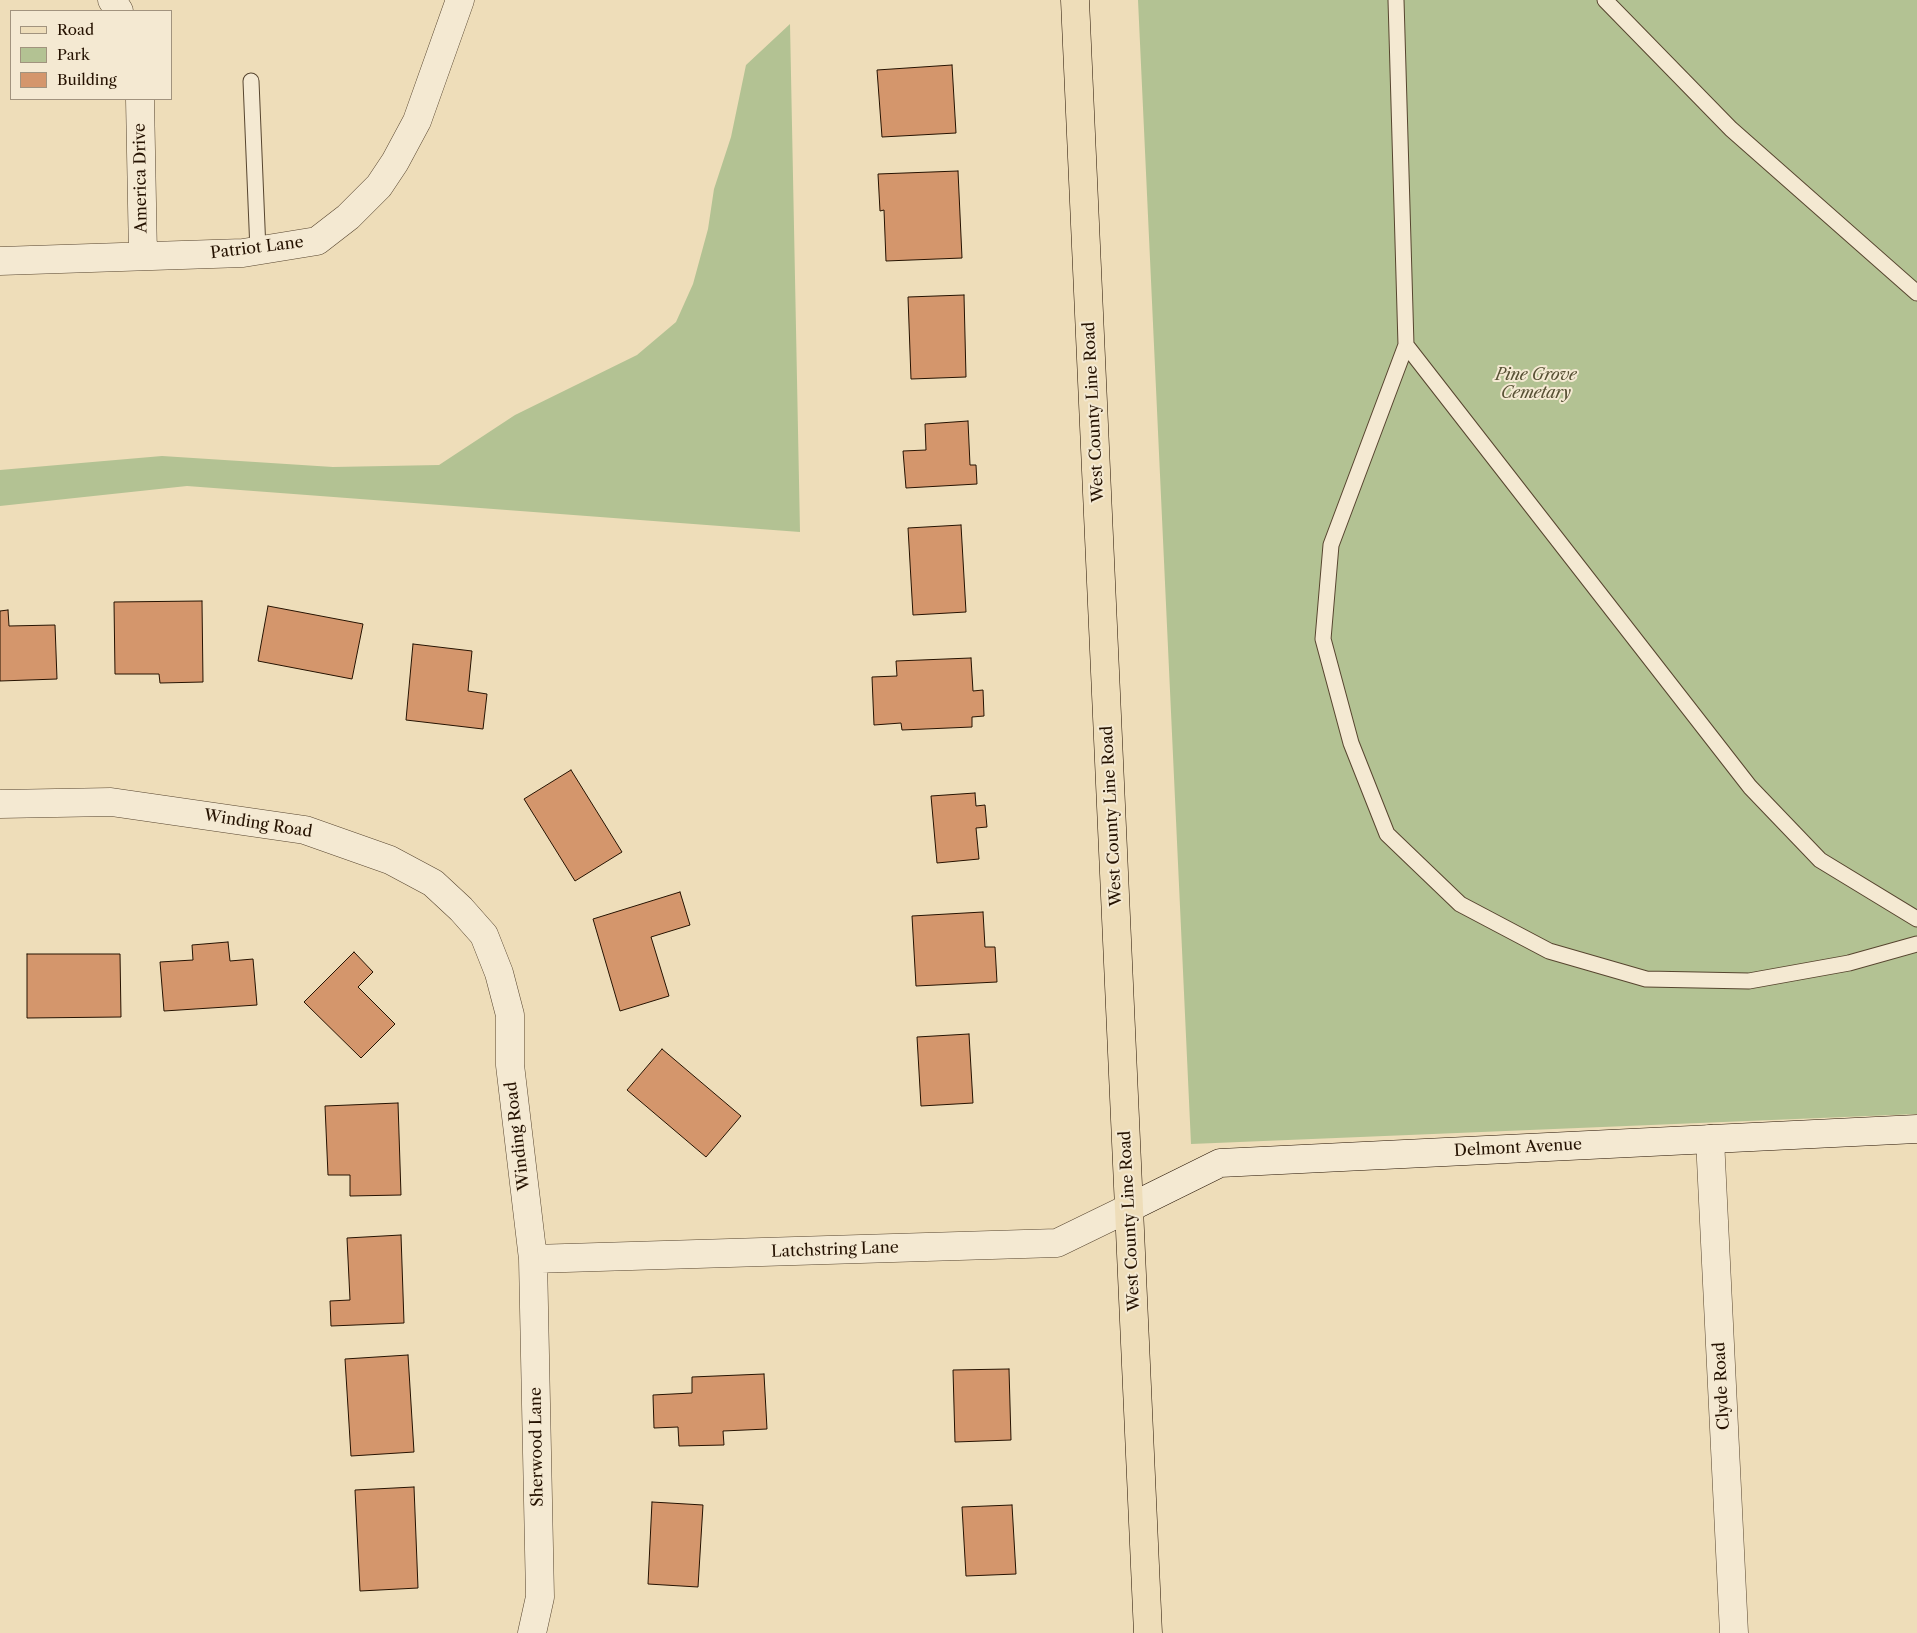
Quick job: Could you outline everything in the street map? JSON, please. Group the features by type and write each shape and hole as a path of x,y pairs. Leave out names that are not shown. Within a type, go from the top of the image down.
{"main road":[{"name":"West County Line Road","path":"1075,0 1148,1633"}],"street":[{"name":"Patriot Lane","path":"0,261 243,253 317,241 348,217 379,186 395,162 417,121 460,0"},
{"name":"America Drive","path":"140,100 143,256"},
{"name":"Winding Road","path":"0,804 111,802 305,830 390,860 433,883 461,909 484,935 499,973 510,1015 510,1065 533,1259"},
{"name":"Delmont Avenue","path":"1130,1208 1220,1163 1917,1129"},
{"name":"Clyde Road","path":"1710,1139 1734,1633"},
{"name":"Latchstring Lane","path":"533,1259 1058,1243 1130,1208"},
{"name":"Sherwood Lane","path":"532,1633 540,1598 533,1259"}],"lane":[{"path":"1396,0 1406,345 1331,545 1323,640 1350,743 1387,834 1460,904 1549,952 1646,979 1749,982 1849,963 1917,944"},
{"path":"1605,0 1731,128 1917,293"},
{"path":"251,80 258,251"},
{"path":"1406,345 1750,786 1820,860 1917,918"}],"green space":[{"name":"Pine Grove Cemetary","path":"1138,0 1917,0 1917,1114 1191,1144"},
{"path":"790,24 800,532 187,486 0,506 0,470 162,456 333,467 439,465 515,415 637,355 676,322 693,284 708,229 714,189 731,137 746,65"}],"building":[{"path":"952,65 956,133 882,137 877,70"},
{"path":"958,171 962,258 886,261 884,210 880,211 878,174"},
{"path":"964,295 966,377 911,379 908,297"},
{"path":"968,421 970,465 976,465 977,484 906,488 903,451 926,450 925,424"},
{"path":"961,525 966,612 913,615 908,528"},
{"path":"202,601 203,682 160,683 159,674 115,674 114,602"},
{"path":"268,606 363,624 352,679 258,661"},
{"path":"8,610 9,626 55,625 57,679 0,681 0,611"},
{"path":"413,644 472,651 468,691 487,694 483,729 406,720"},
{"path":"971,658 973,691 983,690 984,716 972,717 972,727 902,730 901,723 874,725 872,677 897,676 896,661"},
{"path":"571,770 622,852 575,881 524,799"},
{"path":"975,793 976,806 985,805 987,827 976,828 979,859 937,863 931,796"},
{"path":"680,892 690,925 651,937 669,996 620,1011 593,919"},
{"path":"983,912 985,947 995,947 997,982 916,986 912,916"},
{"path":"228,942 230,961 253,959 257,1005 164,1011 160,962 193,960 192,945"},
{"path":"354,952 373,972 358,987 395,1024 361,1058 304,1002"},
{"path":"27,954 120,954 121,1017 27,1018"},
{"path":"969,1034 973,1103 921,1106 917,1037"},
{"path":"662,1049 741,1116 706,1157 627,1090"},
{"path":"398,1103 401,1195 350,1196 350,1175 328,1175 325,1106"},
{"path":"401,1235 404,1323 331,1326 330,1301 350,1300 347,1238"},
{"path":"408,1355 414,1452 351,1456 345,1359"},
{"path":"1009,1369 1011,1440 955,1442 953,1370"},
{"path":"764,1374 767,1429 723,1431 724,1445 679,1446 678,1427 654,1428 653,1395 692,1393 692,1377"},
{"path":"414,1487 418,1588 360,1591 355,1490"},
{"path":"652,1502 703,1505 698,1587 648,1584"},
{"path":"1012,1505 1016,1574 966,1576 962,1507"}]}
